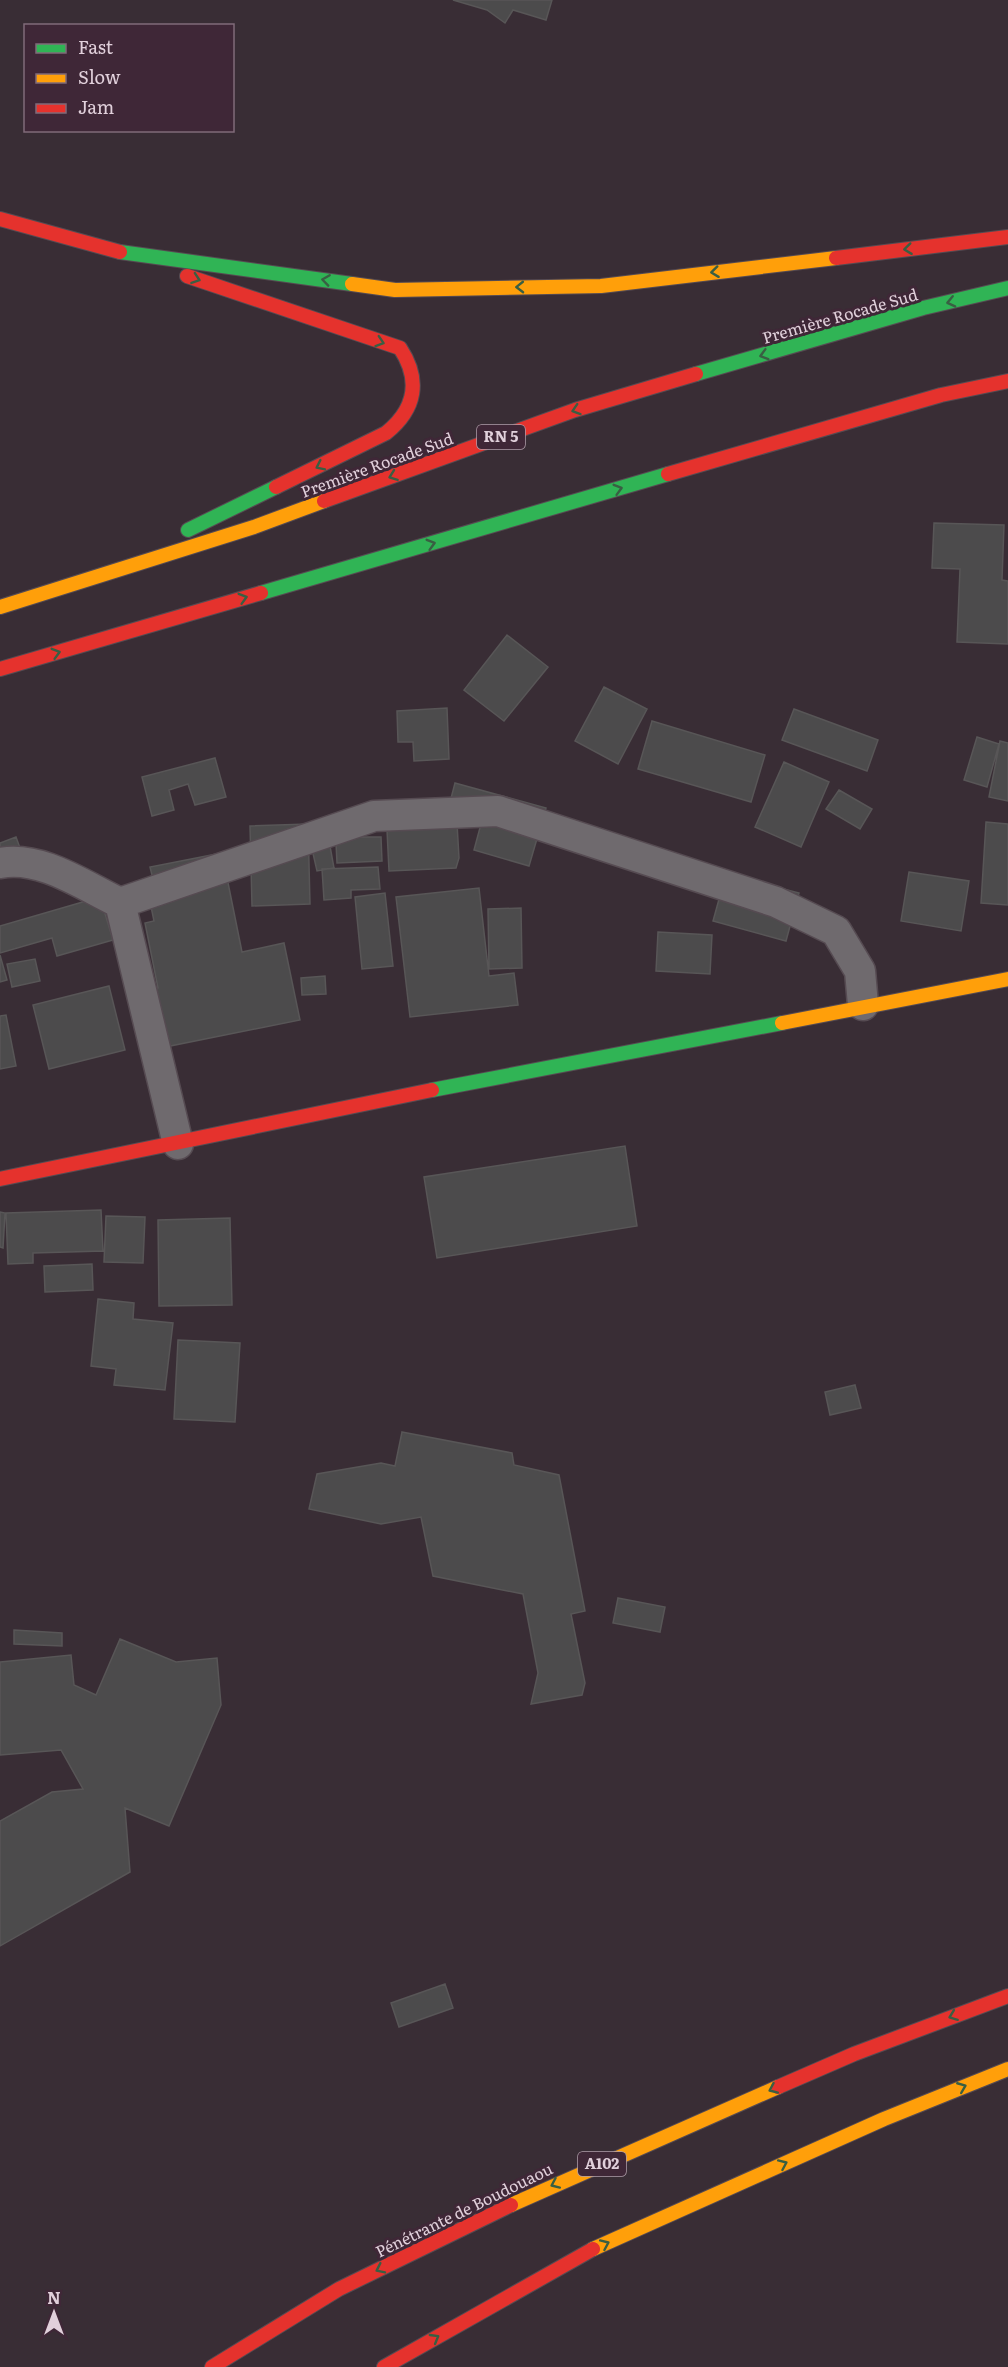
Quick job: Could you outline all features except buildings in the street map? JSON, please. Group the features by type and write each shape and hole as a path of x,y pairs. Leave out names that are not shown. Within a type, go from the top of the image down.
{"main road":[{"path":"0,219 120,252 400,348 413,370 415,394 405,417 386,433 95,576"},
{"path":"120,252 395,290 601,286 1008,237"},
{"name":"Première Rocade Sud","path":"0,607 254,527 574,410 923,308 1008,288"},
{"path":"0,669 941,395 1008,381"},
{"path":"0,1179 178,1144 288,1118 862,1005 1008,979"},
{"name":"Pénétrante de Boudouaou","path":"212,2367 339,2289 553,2185 854,2054 1008,1996"},
{"path":"384,2367 581,2254 884,2119 1008,2069"}],"street":[{"path":"0,863 9,861 45,867 120,903 374,816 498,811 776,902 836,931 860,971 862,1005"},
{"path":"120,903 178,1144"}],"traffic: fast":[{"path":"120,252 352,284"},
{"path":"696,374 923,308 1008,288"},
{"path":"261,593 668,474"},
{"path":"188,530 276,487"},
{"path":"432,1090 782,1023"}],"traffic: slow":[{"path":"352,284 395,290 601,286 836,258"},
{"path":"0,607 254,527 324,501"},
{"path":"782,1023 1008,979"},
{"path":"593,2249 884,2119 1008,2069"},
{"path":"511,2205 778,2087"}],"traffic: jam":[{"path":"0,219 120,252"},
{"path":"836,258 1008,237"},
{"path":"187,276 400,348 407,360 413,383 412,394 404,414 396,424 386,433 276,487"},
{"path":"324,501 575,410 696,374"},
{"path":"668,474 941,395 1008,381"},
{"path":"0,669 261,593"},
{"path":"0,1179 432,1090"},
{"path":"778,2087 854,2054 1008,1996"},
{"path":"212,2367 339,2289 511,2205"},
{"path":"384,2367 593,2249"}]}
